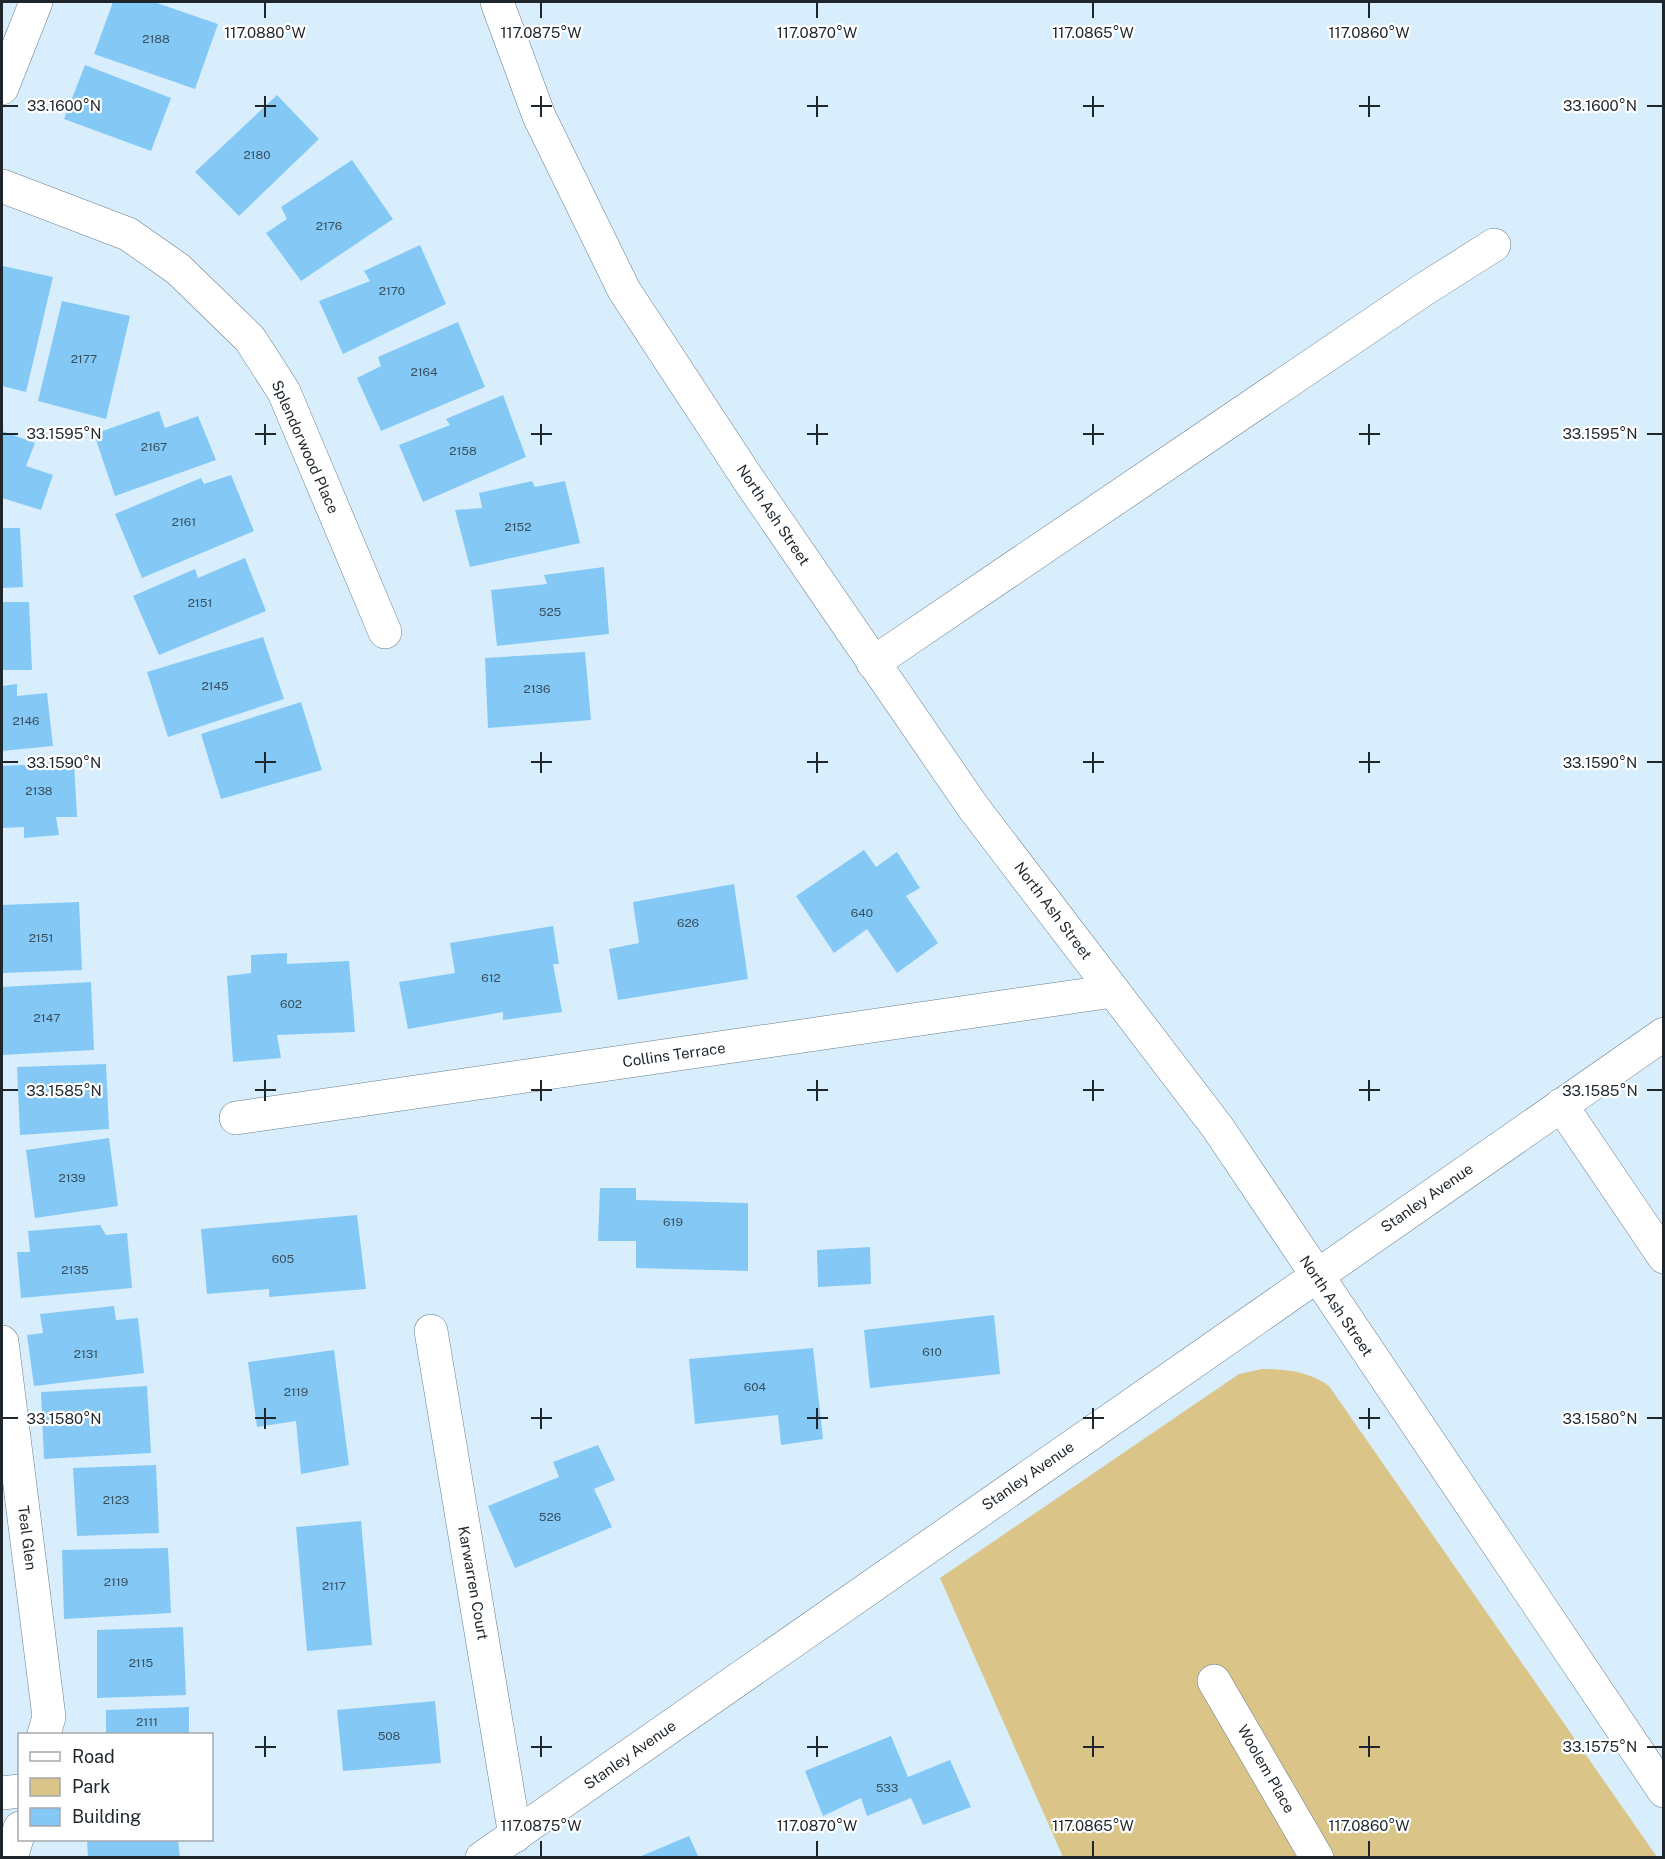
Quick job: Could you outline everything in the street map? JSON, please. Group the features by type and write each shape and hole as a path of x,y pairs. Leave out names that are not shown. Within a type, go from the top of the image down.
{"street":[{"path":"2,88 36,2"},
{"name":"North Ash Street","path":"496,2 539,116 624,290 873,663 973,807 1218,1128 1664,1791"},
{"name":"Splendorwood Place","path":"2,186 128,234 178,269 250,339 284,392 385,632"},
{"path":"873,663 1423,290 1494,245"},
{"name":"Collins Terrace","path":"236,1118 1113,991"},
{"name":"Stanley Avenue","path":"482,1857 1664,1034"},
{"path":"1561,1106 1664,1257"},
{"name":"Karwarren Court","path":"431,1331 515,1836"},
{"name":"Teal Glen","path":"2,1342 6,1406 49,1717 44,1733"},
{"name":"Woolem Place","path":"1214,1681 1317,1857"},
{"path":"2,1793 18,1791"},
{"path":"11,1857 18,1834"}],"green space":[{"path":"1262,1369 1297,1372 1314,1377 1329,1386 1657,1857 1063,1857 940,1578 1239,1374"}],"building":[{"path":"113,2 154,2 218,24 195,89 94,54"},
{"path":"85,65 171,98 151,151 64,119"},
{"path":"277,95 319,139 239,216 195,172"},
{"path":"352,160 393,219 301,281 266,233 287,219 281,207"},
{"path":"420,245 446,304 343,354 319,301 370,281 364,271"},
{"path":"3,266 53,277 26,392 2,386"},
{"path":"62,301 130,316 106,419 38,401"},
{"path":"458,322 485,387 381,431 357,378 381,366 378,357"},
{"path":"503,395 526,457 423,502 399,445 450,425 446,419"},
{"path":"159,411 165,428 198,416 216,460 115,496 94,434"},
{"path":"2,431 35,443 26,466 53,475 41,510 2,498"},
{"path":"231,475 254,531 142,578 115,514 201,478 204,484"},
{"path":"532,481 535,487 565,481 580,543 470,567 455,510 482,508 479,493"},
{"path":"2,528 20,528 23,587 2,588"},
{"path":"245,558 266,611 159,655 133,596 195,569 198,578"},
{"path":"604,567 609,634 497,646 491,590 547,584 544,575"},
{"path":"2,602 29,602 32,670 2,670"},
{"path":"263,637 284,699 168,737 147,672"},
{"path":"585,652 591,720 488,728 485,658"},
{"path":"17,684 17,696 47,693 53,746 2,751 2,686"},
{"path":"301,702 322,770 221,799 201,734"},
{"path":"74,762 77,817 56,817 59,835 24,838 24,827 2,828 2,766"},
{"path":"864,850 876,867 897,852 920,888 906,896 938,943 897,973 867,929 834,953 796,896"},
{"path":"734,884 748,979 618,1000 609,949 639,943 633,902"},
{"path":"79,902 82,970 2,973 2,905"},
{"path":"553,926 559,964 553,964 562,1012 503,1020 503,1012 408,1029 399,982 455,973 450,943"},
{"path":"287,953 287,964 349,961 355,1032 277,1035 281,1058 233,1062 227,976 251,973 251,955"},
{"path":"91,982 94,1050 2,1055 2,987"},
{"path":"106,1064 109,1129 20,1135 17,1067"},
{"path":"109,1138 118,1206 35,1218 26,1150"},
{"path":"600,1188 636,1188 636,1200 748,1203 748,1271 636,1268 636,1241 598,1241"},
{"path":"357,1215 366,1289 269,1297 269,1289 207,1294 201,1229"},
{"path":"100,1225 106,1235 127,1233 132,1288 21,1298 17,1252 30,1252 28,1231"},
{"path":"870,1247 871,1284 818,1287 817,1250"},
{"path":"114,1306 116,1320 138,1318 144,1373 34,1386 27,1335 43,1333 40,1314"},
{"path":"994,1315 1000,1374 870,1388 864,1330"},
{"path":"813,1348 823,1439 781,1445 778,1415 695,1424 689,1359"},
{"path":"334,1350 349,1465 301,1474 296,1421 257,1427 248,1362"},
{"path":"147,1386 151,1453 44,1459 41,1392"},
{"path":"598,1445 615,1480 594,1489 612,1527 515,1568 488,1506 559,1477 553,1462"},
{"path":"156,1465 159,1533 77,1536 73,1468"},
{"path":"361,1521 372,1645 307,1651 296,1527"},
{"path":"168,1548 171,1613 64,1619 62,1550"},
{"path":"183,1627 186,1695 97,1698 97,1630"},
{"path":"435,1701 441,1763 343,1771 337,1710"},
{"path":"189,1707 189,1733 106,1733 106,1710"},
{"path":"891,1736 908,1777 950,1760 971,1807 923,1825 911,1798 867,1816 861,1798 823,1816 805,1771"},
{"path":"689,1836 699,1858 639,1858 639,1857"},
{"path":"87,1841 178,1841 180,1858 88,1858"}]}
